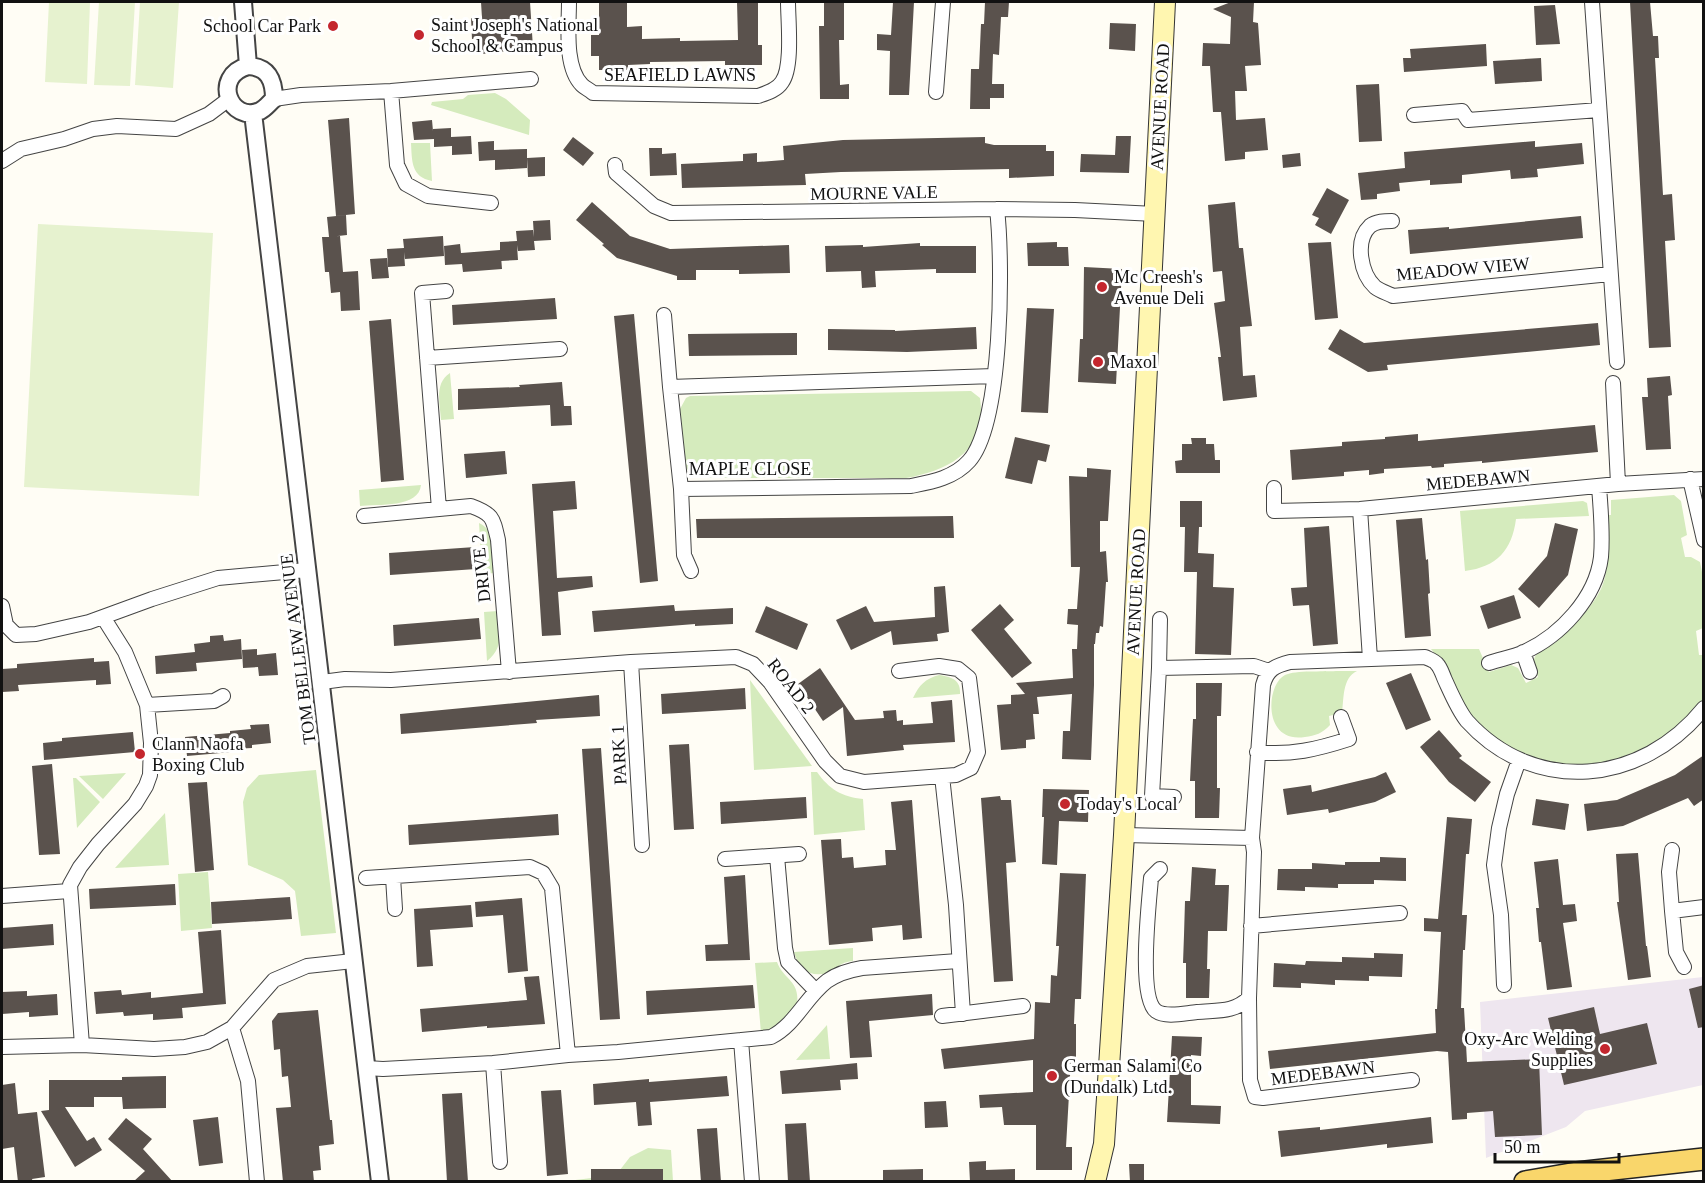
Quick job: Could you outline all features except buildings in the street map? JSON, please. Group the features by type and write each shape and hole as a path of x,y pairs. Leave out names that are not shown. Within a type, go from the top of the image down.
{"main road":[{"name":"AVENUE ROAD","path":"1095,1182 1104,1144 1124,835 1165,2"},
{"path":"1526,1182 1577,1173 1704,1159"}],"street":[{"path":"243,2 248,66"},
{"name":"SEAFIELD LAWNS","path":"569,2 569,46 572,69 581,84 593,93 758,96 773,90 783,81 788,64 788,2"},
{"path":"936,92 942,2"},
{"path":"1592,2 1617,362"},
{"path":"274,99 274,86 268,74 262,69 248,66 235,72 227,85 229,99 239,110 253,113 266,107 274,99 301,95 391,91 531,79"},
{"path":"391,91 397,165 405,184 428,196 491,203"},
{"path":"2,162 21,149 93,129 117,126 176,129 209,114 229,99"},
{"path":"1414,115 1462,111 1468,120 1599,110"},
{"name":"TOM BELLEW AVENUE","path":"253,113 380,1182"},
{"name":"MOURNE VALE","path":"615,165 616,173 654,206 671,213 997,209 1155,214"},
{"name":"MAPLE CLOSE","path":"664,315 681,489 910,486 943,478 969,462 980,444 988,415 1001,295 997,209"},
{"name":"MEADOW VIEW","path":"1392,221 1380,221 1370,226 1365,234 1360,253 1364,270 1376,287 1393,296 1610,274"},
{"path":"439,509 422,293 446,291"},
{"path":"427,358 560,349"},
{"path":"670,387 994,376"},
{"path":"1613,383 1618,484"},
{"name":"MEDEBAWN","path":"1274,488 1274,511 1360,509 1599,488 1618,484 1697,479 1704,540"},
{"path":"1489,663 1523,652 1556,632 1586,597 1601,559 1602,523 1599,488"},
{"path":"681,489 684,555 691,571"},
{"name":"DRIVE 2","path":"364,516 471,506 485,511 494,519 498,540 509,672"},
{"path":"1360,509 1370,659"},
{"path":"2,606 6,625 16,635 36,634 89,622 152,598 218,578 308,570"},
{"path":"82,1045 70,885 80,867 98,844 135,804 150,774 151,743 147,705 124,652 103,617"},
{"path":"1160,619 1152,795 1174,796"},
{"path":"1523,652 1530,672"},
{"name":"ROAD 2","path":"322,682 345,679 391,680 632,662 736,657 753,664 770,682 825,761 840,776 864,782 942,777 956,775 971,768 978,752 969,678 958,669 939,666 899,671"},
{"path":"1160,869 1151,879 1148,910 1146,982 1149,1003 1157,1012 1172,1015 1230,1010 1241,1006 1249,998 1254,852 1252,838 1263,685 1269,671 1277,665 1290,662 1425,657 1437,664 1466,719 1493,744 1519,760 1566,772 1596,772 1620,767 1660,748 1692,722 1704,708"},
{"name":"PARK 1","path":"632,662 642,845"},
{"path":"1159,668 1254,666 1269,671"},
{"path":"147,705 214,701 223,696"},
{"path":"1257,752 1290,754 1310,751 1349,739 1341,717"},
{"path":"1504,985 1501,915 1494,865 1499,828 1519,760"},
{"path":"942,777 956,905 963,1014"},
{"path":"1124,835 1252,838"},
{"path":"1672,850 1669,872 1676,952 1684,967"},
{"path":"725,859 799,854"},
{"path":"777,856 788,962 816,991"},
{"path":"366,878 530,867 543,873 552,888 568,1055"},
{"path":"393,877 395,909"},
{"path":"2,896 69,891"},
{"path":"1672,911 1704,908"},
{"path":"1251,926 1400,914"},
{"path":"2,1047 82,1045 154,1049 185,1047 207,1042 232,1028 274,980 307,966 353,961"},
{"path":"366,1068 493,1063 771,1037 783,1030 816,991 829,980 849,971 958,961"},
{"name":"MEDEBAWN","path":"1249,998 1250,1080 1255,1097 1263,1098 1412,1080"},
{"path":"942,1016 1023,1006"},
{"path":"232,1028 248,1081 257,1182"},
{"path":"741,1040 752,1182"},
{"path":"493,1063 500,1162"}],"shaded area":[{"path":"1703,977 1703,1085 1585,1111 1566,1127 1486,1158 1480,1002"}],"green space":[{"path":"49,2 90,2 87,84 45,82"},
{"path":"99,2 135,2 130,86 94,85"},
{"path":"140,2 179,2 173,88 135,85"},
{"path":"495,93 506,99 530,120 529,135 431,105 432,102 463,99 468,95"},
{"path":"411,143 430,143 432,181 416,172"},
{"path":"38,224 213,233 199,496 24,487"},
{"path":"450,373 454,419 441,420 440,388 445,377"},
{"path":"971,391 980,398 981,416 972,444 951,463 922,474 906,478 705,478 691,475 686,467 680,409 686,398 690,396"},
{"path":"421,485 419,492 406,501 387,505 360,506 359,490"},
{"path":"1674,495 1681,501 1687,535 1681,538 1685,557 1691,557 1700,562 1703,577 1703,628 1696,631 1699,655 1703,655 1703,702 1675,731 1625,759 1595,767 1558,766 1524,756 1494,741 1477,725 1456,694 1446,668 1431,649 1479,649 1489,672 1511,665 1518,668 1526,683 1538,677 1534,663 1536,655 1556,642 1575,624 1587,611 1601,589 1606,571 1607,515 1611,515 1611,500"},
{"path":"1583,501 1587,503 1589,516 1516,519 1511,540 1501,555 1486,566 1465,571 1460,511"},
{"path":"479,523 489,532 494,544 495,573 482,574"},
{"path":"498,611 499,644 487,661 484,612"},
{"path":"1357,671 1352,674 1346,684 1342,713 1329,716 1330,725 1315,735 1291,737 1281,732 1272,712 1274,689 1279,681 1285,675 1296,672"},
{"path":"939,675 955,680 959,685 960,694 913,698 923,683"},
{"path":"750,680 812,766 754,770"},
{"path":"316,770 336,933 301,936 295,891 283,880 248,865 243,802 247,788 259,775"},
{"path":"811,772 817,772 837,791 863,799 865,830 814,835"},
{"path":"126,773 103,799 79,776"},
{"path":"73,778 76,778 100,802 77,828"},
{"path":"165,813 169,865 115,868"},
{"path":"208,872 212,928 181,931 178,874"},
{"path":"853,948 853,961 821,974 810,973 802,967 794,952"},
{"path":"777,962 794,985 797,1003 777,1026 761,1033 755,963"},
{"path":"827,1025 830,1059 796,1060"},
{"path":"648,1148 671,1150 673,1181 559,1182 616,1175 630,1157"}],"place":[{"name":"School Car Park","path":"333,26"},
{"name":"Saint Joseph's National School & Campus","path":"419,35"},
{"name":"Mc Creesh's Avenue Deli","path":"1102,287"},
{"name":"Maxol","path":"1098,362"},
{"name":"Clann Naofa Boxing Club","path":"140,754"},
{"name":"Today's Local","path":"1065,804"},
{"name":"Oxy-Arc Welding Supplies","path":"1605,1049"},
{"name":"German Salami Co (Dundalk) Ltd.","path":"1052,1076"}]}
